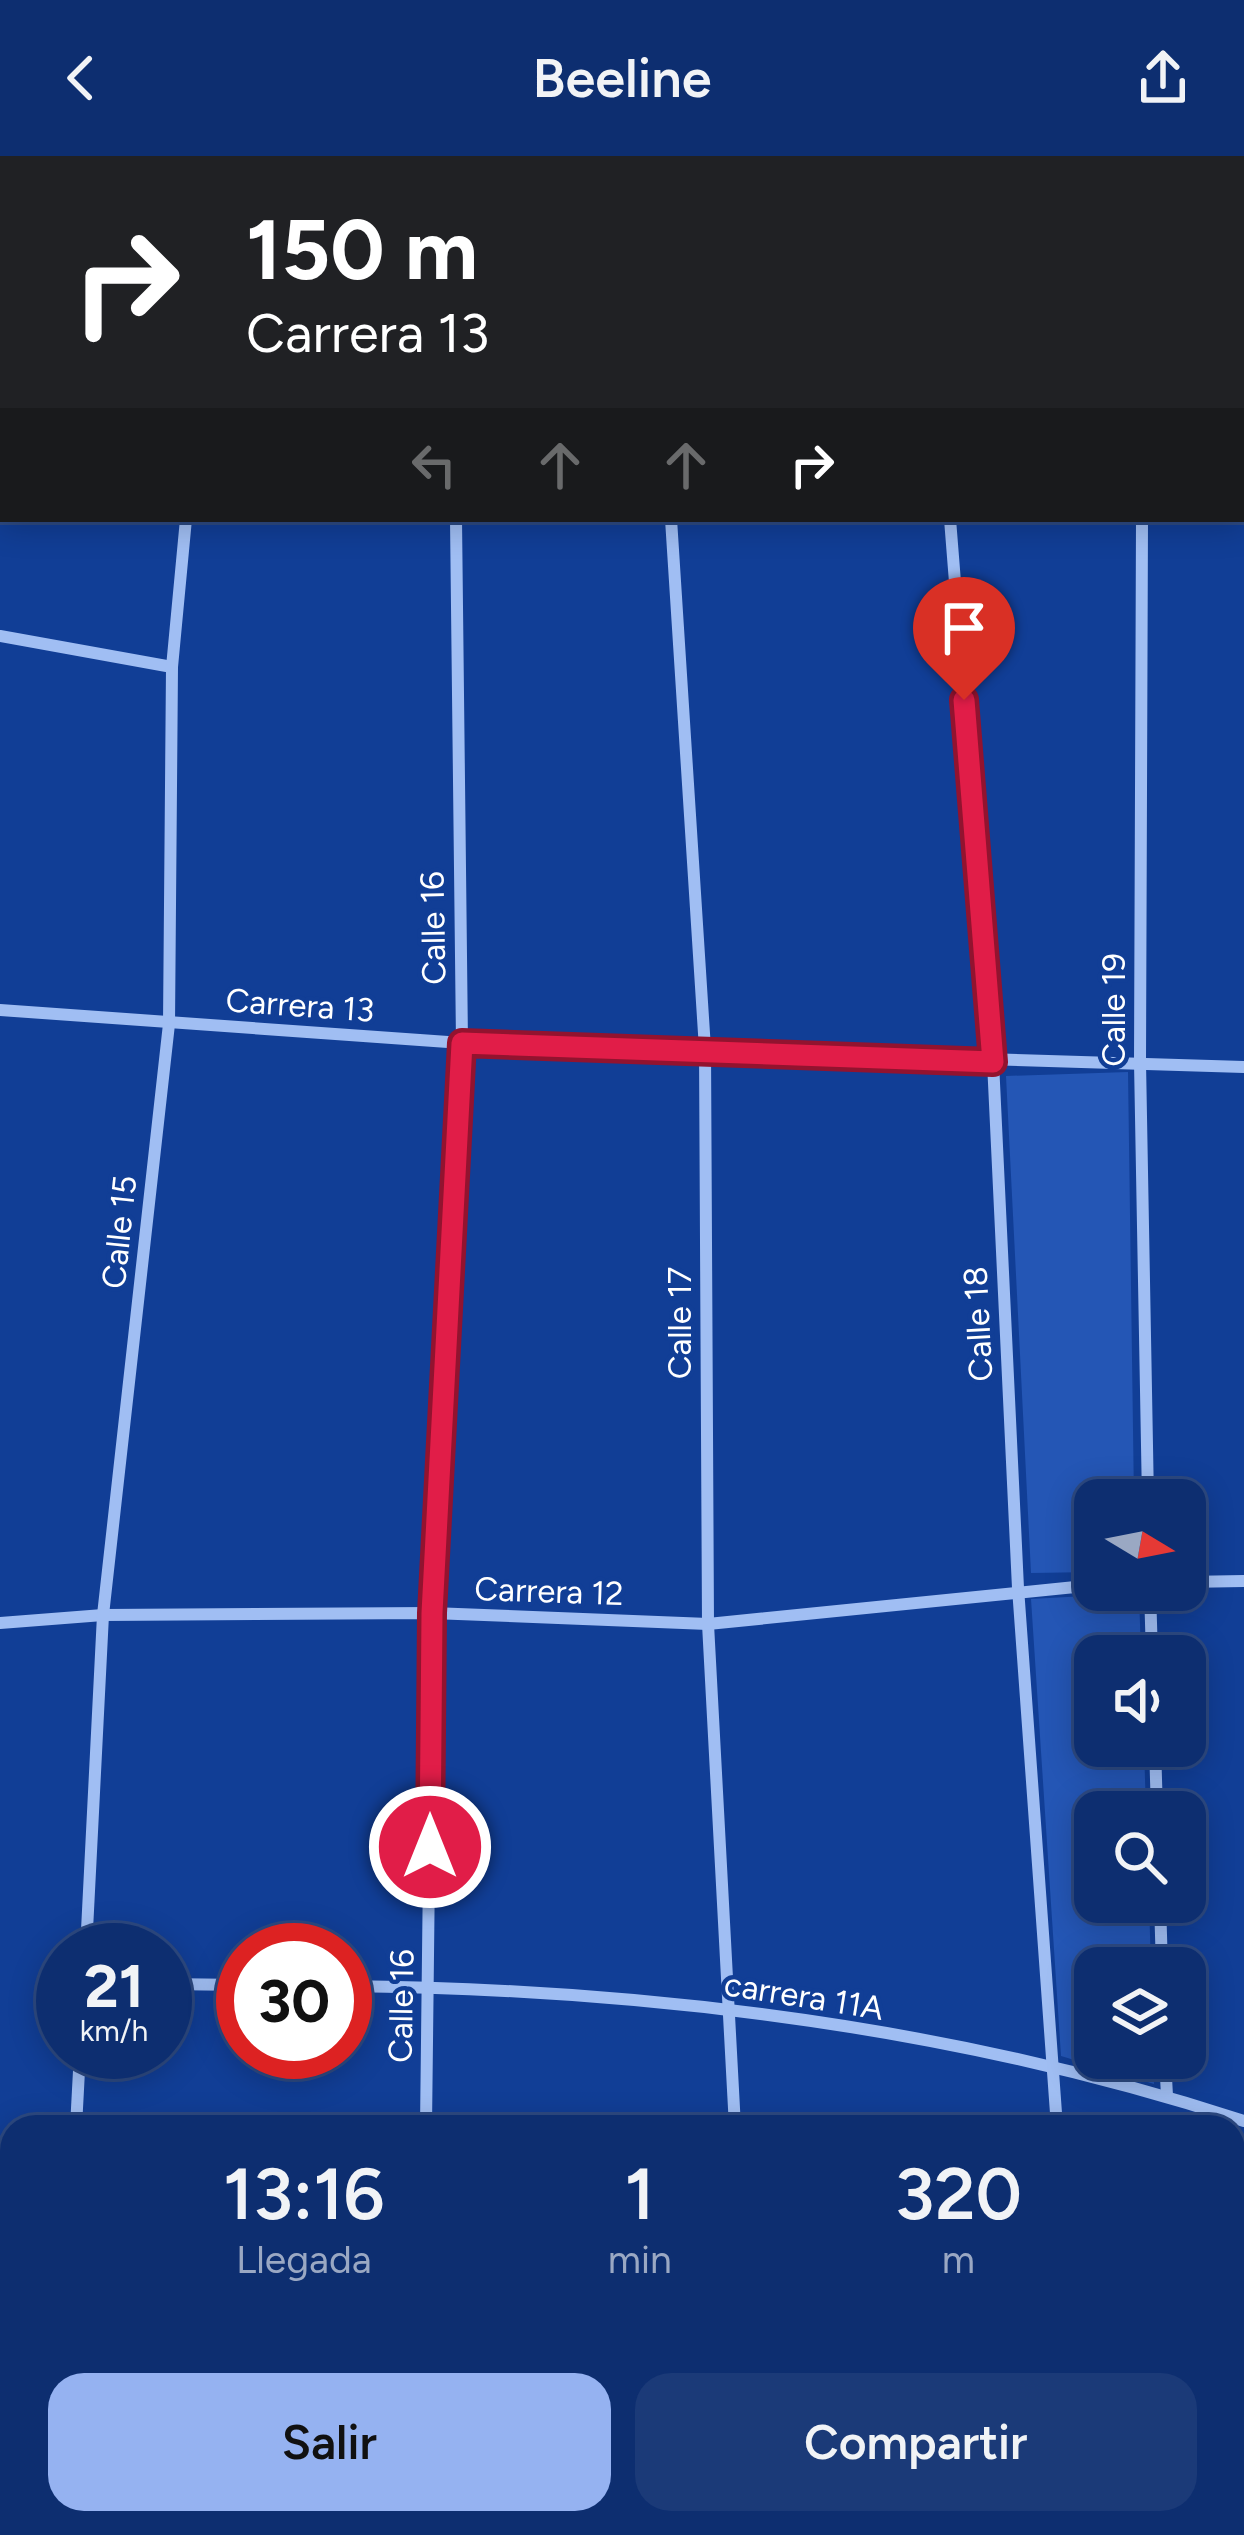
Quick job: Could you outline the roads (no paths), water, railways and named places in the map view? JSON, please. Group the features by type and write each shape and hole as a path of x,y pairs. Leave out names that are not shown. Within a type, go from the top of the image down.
{"street":[{"name":"Calle 15","path":"87,1923 103,1615 170,1024 172,668 186,522"},
{"name":"Calle 16","path":"426,2115 432,1613 462,1043 456,522"},
{"name":"Calle 17","path":"671,522 705,1049 708,1624 736,2115"},
{"name":"Calle 18","path":"950,522 993,1062 1018,1588 1056,2115"},
{"name":"Calle 19","path":"1142,522 1140,1062 1148,1479"},
{"path":"0,636 172,668"},
{"name":"Carrera 13","path":"0,1010 462,1043 1244,1066"},
{"path":"1206,1582 1244,1581"},
{"name":"Carrera 12","path":"0,1623 103,1615 432,1613 708,1624 1018,1588 1074,1586"},
{"name":"carrera 11A","path":"372,1986 733,2009 1053,2065 1226,2115"},
{"path":"77,2115 79,2079"},
{"path":"1167,2079 1167,2096"}]}
